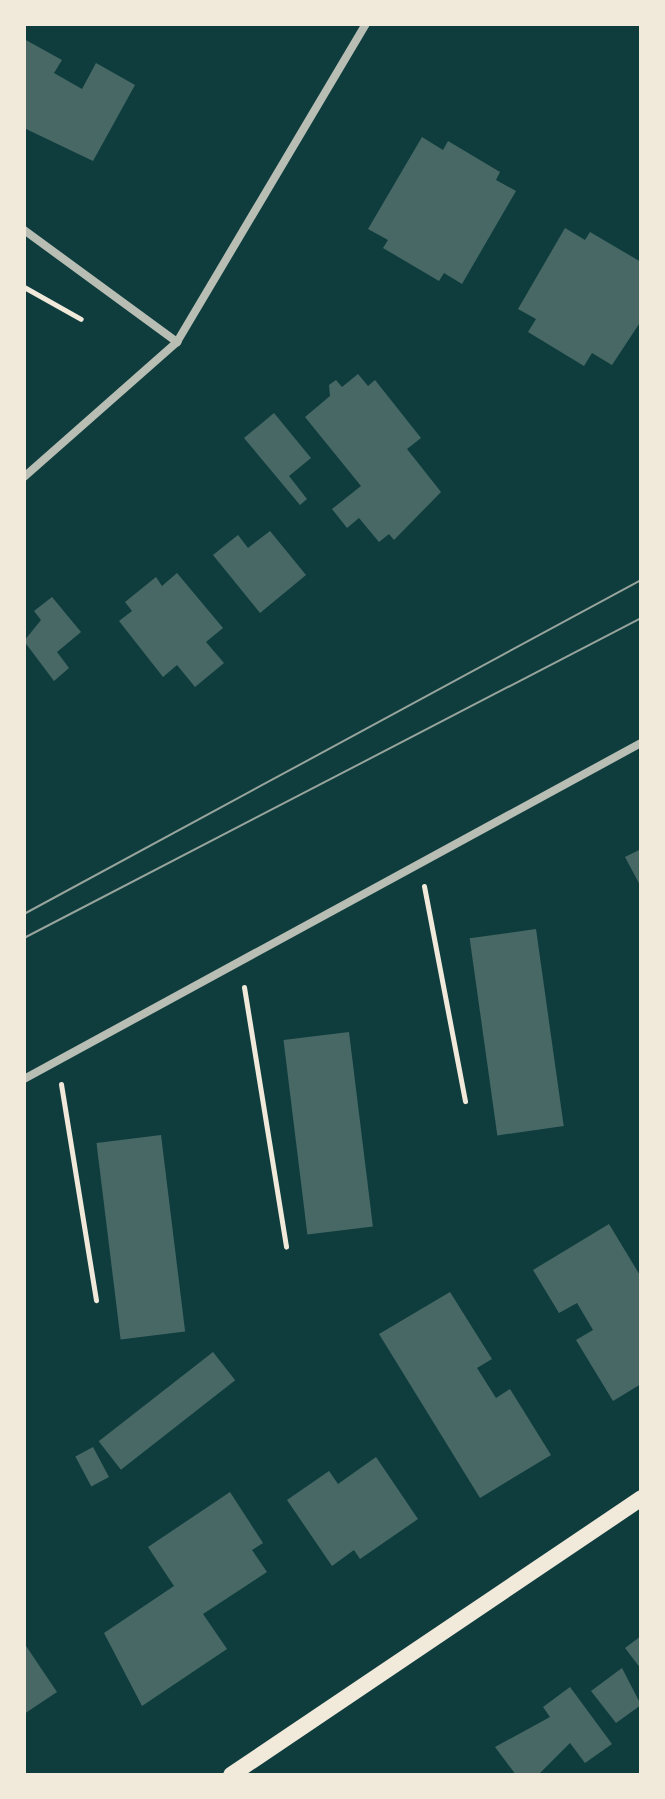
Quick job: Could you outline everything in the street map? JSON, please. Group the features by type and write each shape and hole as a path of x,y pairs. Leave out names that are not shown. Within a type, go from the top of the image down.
{"main road":[{"path":"231,1775 641,1498"}],"street":[{"path":"24,477 177,342 366,24"},
{"path":"24,230 177,342"},
{"path":"24,1079 641,743"}],"path":[{"path":"24,287 81,319"},
{"path":"419,863 465,1101"},
{"path":"240,961 286,1247"},
{"path":"57,1061 96,1300"}],"building":[{"path":"24,39 62,60 54,73 82,89 96,63 135,85 93,161 24,128"},
{"path":"422,137 443,150 448,141 500,172 496,180 516,191 462,284 444,273 439,281 383,248 388,240 368,229"},
{"path":"565,228 585,240 590,232 641,262 641,321 612,365 592,353 584,366 528,332 536,319 518,309"},
{"path":"358,374 368,386 375,380 421,438 407,449 441,492 394,540 389,534 379,542 359,518 347,528 332,509 361,486 305,417 330,396 329,385 336,380 342,387"},
{"path":"274,413 311,458 289,476 307,499 300,505 244,438"},
{"path":"270,531 306,575 260,613 213,555 238,535 248,548"},
{"path":"177,573 223,628 206,642 224,663 195,687 177,665 163,677 119,621 132,611 125,602 156,577 162,586"},
{"path":"52,597 81,632 57,652 69,668 54,681 24,641 41,620 34,611"},
{"path":"641,849 641,887 625,857"},
{"path":"536,929 564,1126 497,1135 470,938"},
{"path":"349,1032 373,1227 307,1235 283,1040"},
{"path":"161,1135 185,1332 121,1339 96,1143"},
{"path":"609,1224 641,1277 641,1384 613,1401 576,1340 593,1330 577,1303 559,1313 533,1270"},
{"path":"450,1292 492,1359 477,1368 496,1398 510,1389 551,1455 480,1498 379,1334"},
{"path":"213,1352 235,1380 121,1470 99,1441"},
{"path":"93,1447 109,1477 91,1486 75,1456"},
{"path":"376,1457 418,1519 360,1559 354,1550 332,1566 287,1500 329,1471 338,1484"},
{"path":"230,1492 263,1543 252,1550 267,1572 203,1614 227,1649 142,1706 104,1633 174,1586 148,1547"},
{"path":"641,1636 641,1669 625,1648"},
{"path":"24,1643 57,1692 24,1714"},
{"path":"622,1668 641,1705 616,1723 591,1691"},
{"path":"570,1687 612,1744 585,1763 570,1743 538,1775 516,1775 495,1747 550,1717 543,1707"}],"tram line":[{"path":"24,914 641,580"},
{"path":"24,938 641,618"}]}
